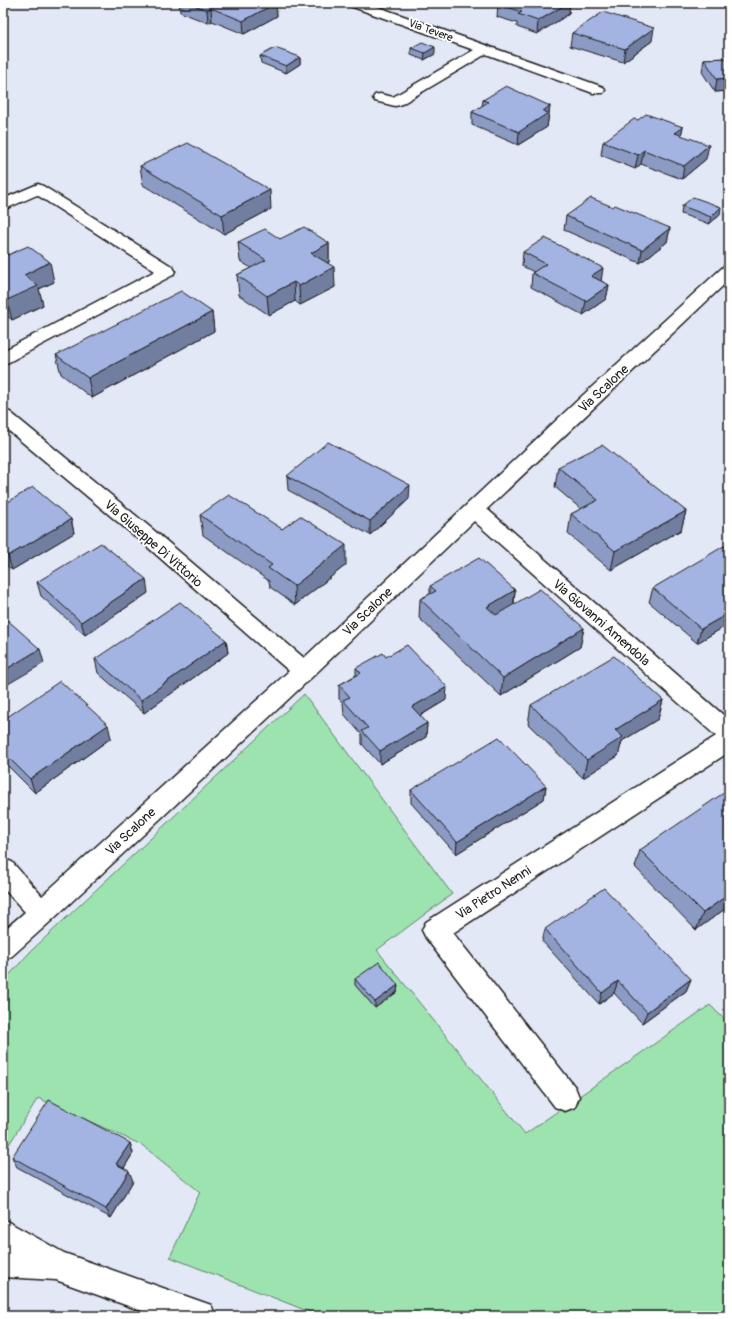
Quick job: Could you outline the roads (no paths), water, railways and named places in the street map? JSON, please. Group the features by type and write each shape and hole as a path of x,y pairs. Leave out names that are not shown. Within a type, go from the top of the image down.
{"street":[{"name":"Via Tevere","path":"355,3 598,90"},
{"path":"380,98 395,102 485,49"},
{"path":"3,205 38,189 167,271 3,358"},
{"name":"Via Scalone","path":"3,948 304,672 474,509 729,271"},
{"name":"Via Giuseppe Di Vittorio","path":"3,416 150,538 304,672"},
{"name":"Via Giovanni Amendola","path":"474,509 729,734"},
{"name":"Via Pietro Nenni","path":"565,1097 435,930 729,740"},
{"path":"3,870 42,913"},
{"path":"3,1234 56,1265 200,1316"},
{"path":"3,1262 56,1265"}]}
